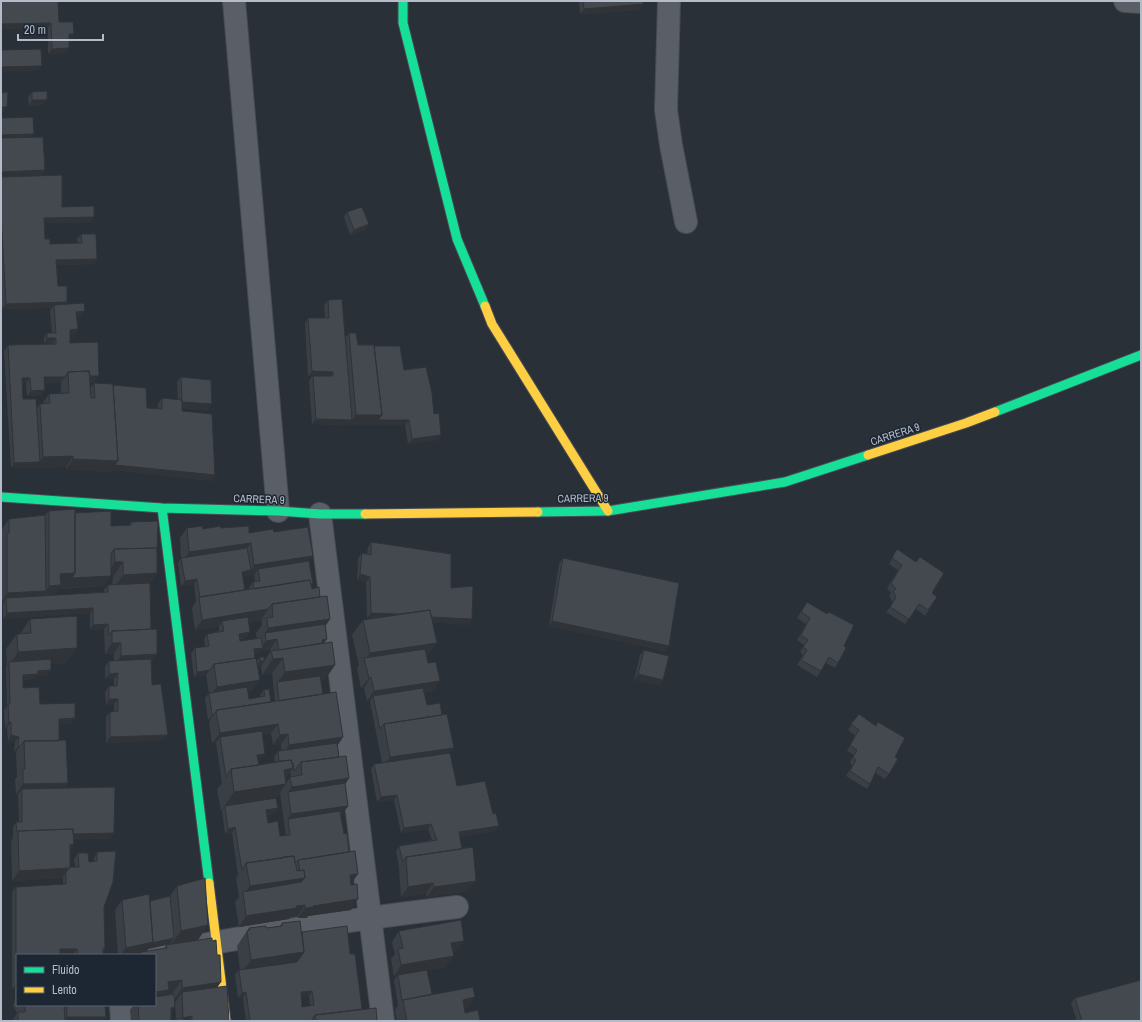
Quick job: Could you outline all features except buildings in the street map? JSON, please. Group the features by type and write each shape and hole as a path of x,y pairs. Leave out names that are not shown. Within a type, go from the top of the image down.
{"main road":[{"path":"404,1 403,23 457,239 492,324 608,511"},
{"name":"CARRERA 9","path":"1,497 162,508 278,511 320,514 608,511 785,482 966,424 1141,355"},
{"path":"162,508 226,1021"}],"street":[{"path":"234,1 278,511"},
{"path":"669,1 666,110 671,145 686,222"},
{"path":"1125,1 1141,2"},
{"path":"320,514 383,1021"},
{"path":"156,954 216,942 370,917 457,907"},
{"path":"121,1006 122,1021"}],"traffic: fast":[{"path":"403,1 403,23 457,239 485,306"},
{"path":"995,412 1141,355"},
{"path":"538,512 608,511 785,482 868,455"},
{"path":"1,497 162,508 278,511 320,514 365,514"},
{"path":"162,508 209,883"}],"traffic: slow":[{"path":"485,306 492,324 608,511"},
{"path":"868,455 995,412"},
{"path":"365,514 538,512"},
{"path":"209,883 226,1021"}]}
